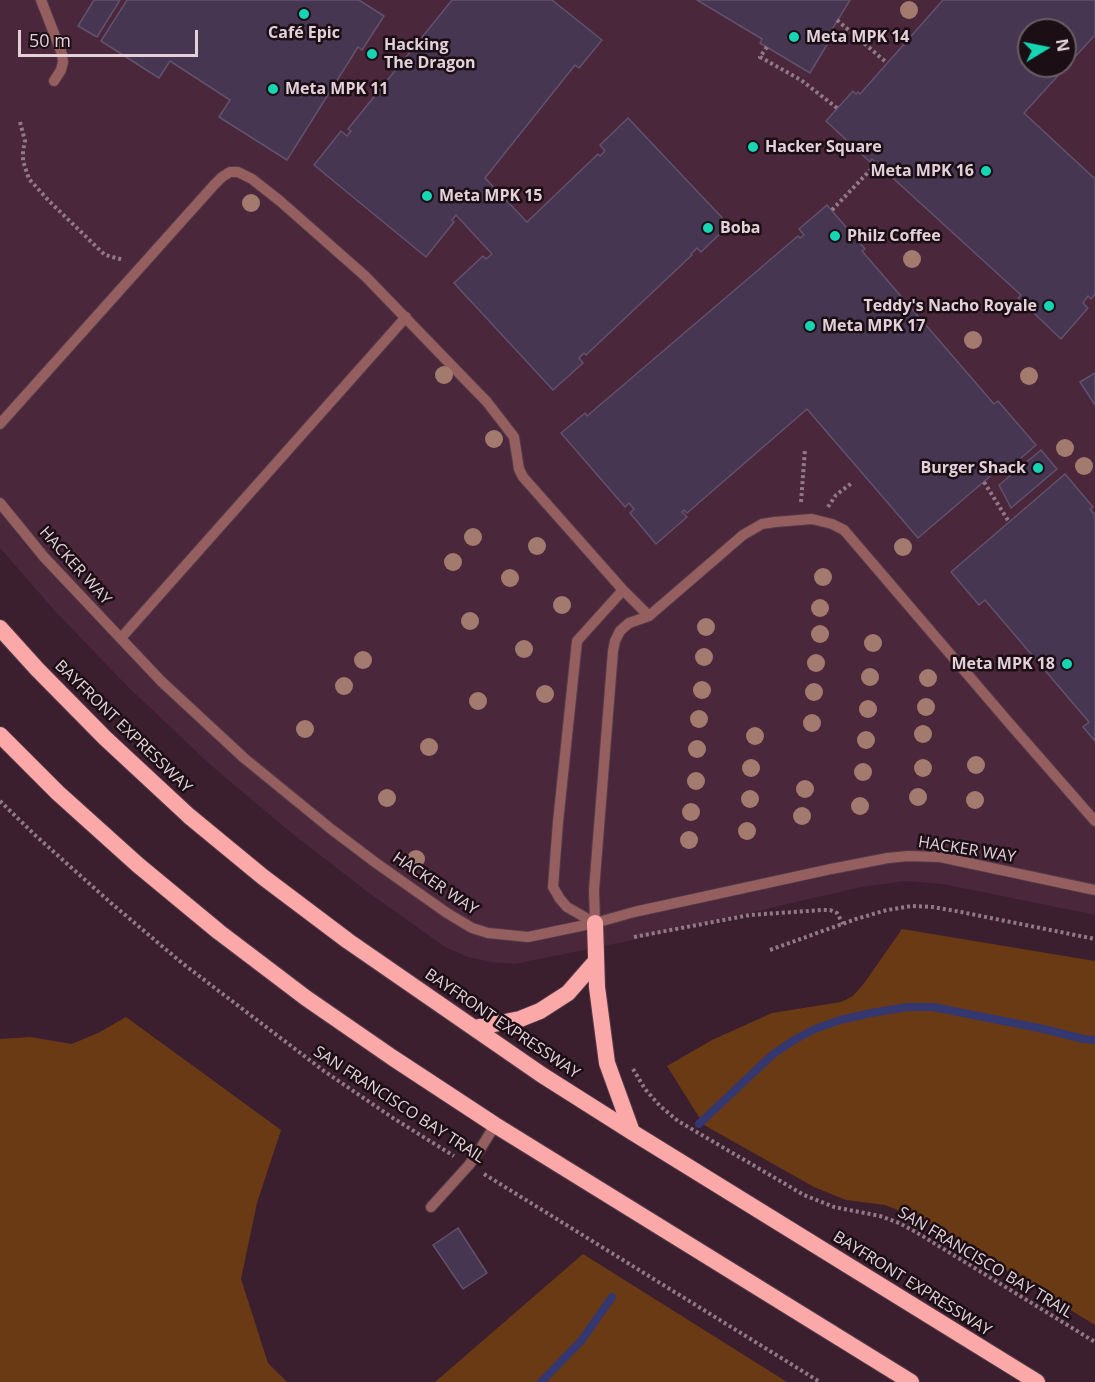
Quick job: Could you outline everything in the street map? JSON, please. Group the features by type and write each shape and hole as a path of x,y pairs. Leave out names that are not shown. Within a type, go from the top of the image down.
{"highway":[{"name":"BAYFRONT EXPRESSWAY","path":"0,628 98,730 189,816 263,877 348,940 542,1075 1037,1382"},
{"path":"0,735 58,793 138,865 219,932 306,998 383,1052 495,1125 910,1382"},
{"path":"596,923 597,987 607,1063 632,1132"},
{"path":"474,1028 520,1019 540,1011 568,993 596,961"}],"lane":[{"path":"41,0 62,54 61,70 54,81"},
{"path":"0,424 214,184 230,172 238,172 280,201 365,276 487,402 514,437 519,469 523,477 623,590 649,616"},
{"path":"121,638 406,317"},
{"name":"HACKER WAY","path":"0,503 44,557 161,681 244,758 331,829 447,913 472,928 488,933 528,937 831,869 908,856 940,857 1095,890"},
{"path":"596,923 594,890 615,641 620,631 629,623 649,616 736,541 751,529 762,524 799,519 820,520 844,531 1095,820"},
{"path":"596,923 567,907 553,887 558,822 577,641 623,590"},
{"path":"431,1207 469,1165 495,1125"}],"path":[{"path":"837,20 887,63"},
{"path":"767,47 760,57 801,81 837,108"},
{"path":"20,122 25,141 22,151 23,161 30,179 50,202 105,255"},
{"path":"832,210 877,163"},
{"path":"799,519 805,449"},
{"path":"820,520 836,495 853,482"},
{"path":"984,482 1009,522"},
{"name":"SAN FRANCISCO BAY TRAIL","path":"0,801 111,903 182,963 324,1071 393,1118 820,1382"},
{"path":"770,950 887,910 912,906 933,907 1095,939"},
{"path":"634,937 750,915 822,910 837,913 843,924"},
{"name":"SAN FRANCISCO BAY TRAIL","path":"631,1064 645,1089 678,1121 804,1195 834,1207 880,1216 916,1232 1095,1342"}],"shaded area":[{"path":"0,0 1095,0 1095,915 943,884 905,881 861,887 628,941 515,964 468,957 445,947 369,893 289,831 213,767 128,687 55,611 0,548"},
{"path":"902,929 1095,961 1095,1325 924,1220 885,1205 846,1200 814,1187 704,1125 667,1066 712,1040 772,1013 841,1002 853,996"},
{"path":"126,1017 281,1130 257,1203 241,1279 268,1363 287,1382 0,1382 0,1039 30,1037 72,1044"},
{"path":"583,1254 787,1382 435,1382"}],"building":[{"path":"94,0 120,0 97,37 78,26"},
{"name":"Meta MPK 11","path":"127,0 359,0 384,16 362,50 358,47 287,160 219,117 230,100 170,61 159,78 101,41"},
{"name":"Meta MPK 15","path":"452,0 552,0 602,40 579,68 575,65 485,178 527,222 598,154 600,156 605,151 600,145 628,118 729,225 701,252 697,248 586,355 584,353 579,358 583,363 553,390 454,283 483,256 486,259 492,254 456,215 452,220 454,222 426,257 314,165 341,131 347,136 351,131 348,129"},
{"name":"Meta MPK 14","path":"697,0 850,0 828,36 831,38 810,73 760,43 762,39"},
{"name":"Meta MPK 16","path":"943,0 1095,0 1095,35 1077,55 1077,18 1017,18 1017,78 1056,78 1024,113 1095,179 1095,294 1091,299 1088,296 1083,303 1088,308 1061,339 1018,298 1021,295 872,159 870,162 826,121 853,91 856,94 858,92 860,94"},
{"name":"Meta MPK 17","path":"827,205 865,249 862,251 994,404 998,401 1036,445 1005,472 1001,467 918,538 807,409 687,513 684,510 682,512 687,517 656,544 630,513 634,509 629,503 625,507 561,433 585,413 587,416 798,236 800,238 804,235 799,229"},
{"path":"1095,373 1095,405 1080,382"},
{"path":"1041,450 1057,469 1011,508 999,485"},
{"name":"Meta MPK 18","path":"1065,474 1093,507 1090,509 1095,515 1095,741 1083,727 1089,722 985,600 979,605 951,572"},
{"path":"458,1228 487,1273 463,1289 433,1245"}],"waterway":[{"path":"699,1124 772,1055 794,1040 840,1020 871,1013 907,1007 933,1007 1095,1040"},
{"path":"541,1382 581,1341 612,1297"}],"place":[{"name":"Café Epic","path":"304,14"},
{"name":"Meta MPK 14","path":"794,37"},
{"name":"Hacking The Dragon","path":"372,54"},
{"name":"Meta MPK 11","path":"273,89"},
{"name":"Hacker Square","path":"753,147"},
{"name":"Meta MPK 16","path":"986,171"},
{"name":"Meta MPK 15","path":"427,196"},
{"name":"Boba","path":"708,228"},
{"name":"Philz Coffee","path":"835,236"},
{"name":"Teddy's Nacho Royale","path":"1049,306"},
{"name":"Meta MPK 17","path":"810,326"},
{"name":"Burger Shack","path":"1038,468"},
{"name":"Meta MPK 18","path":"1067,664"}]}
